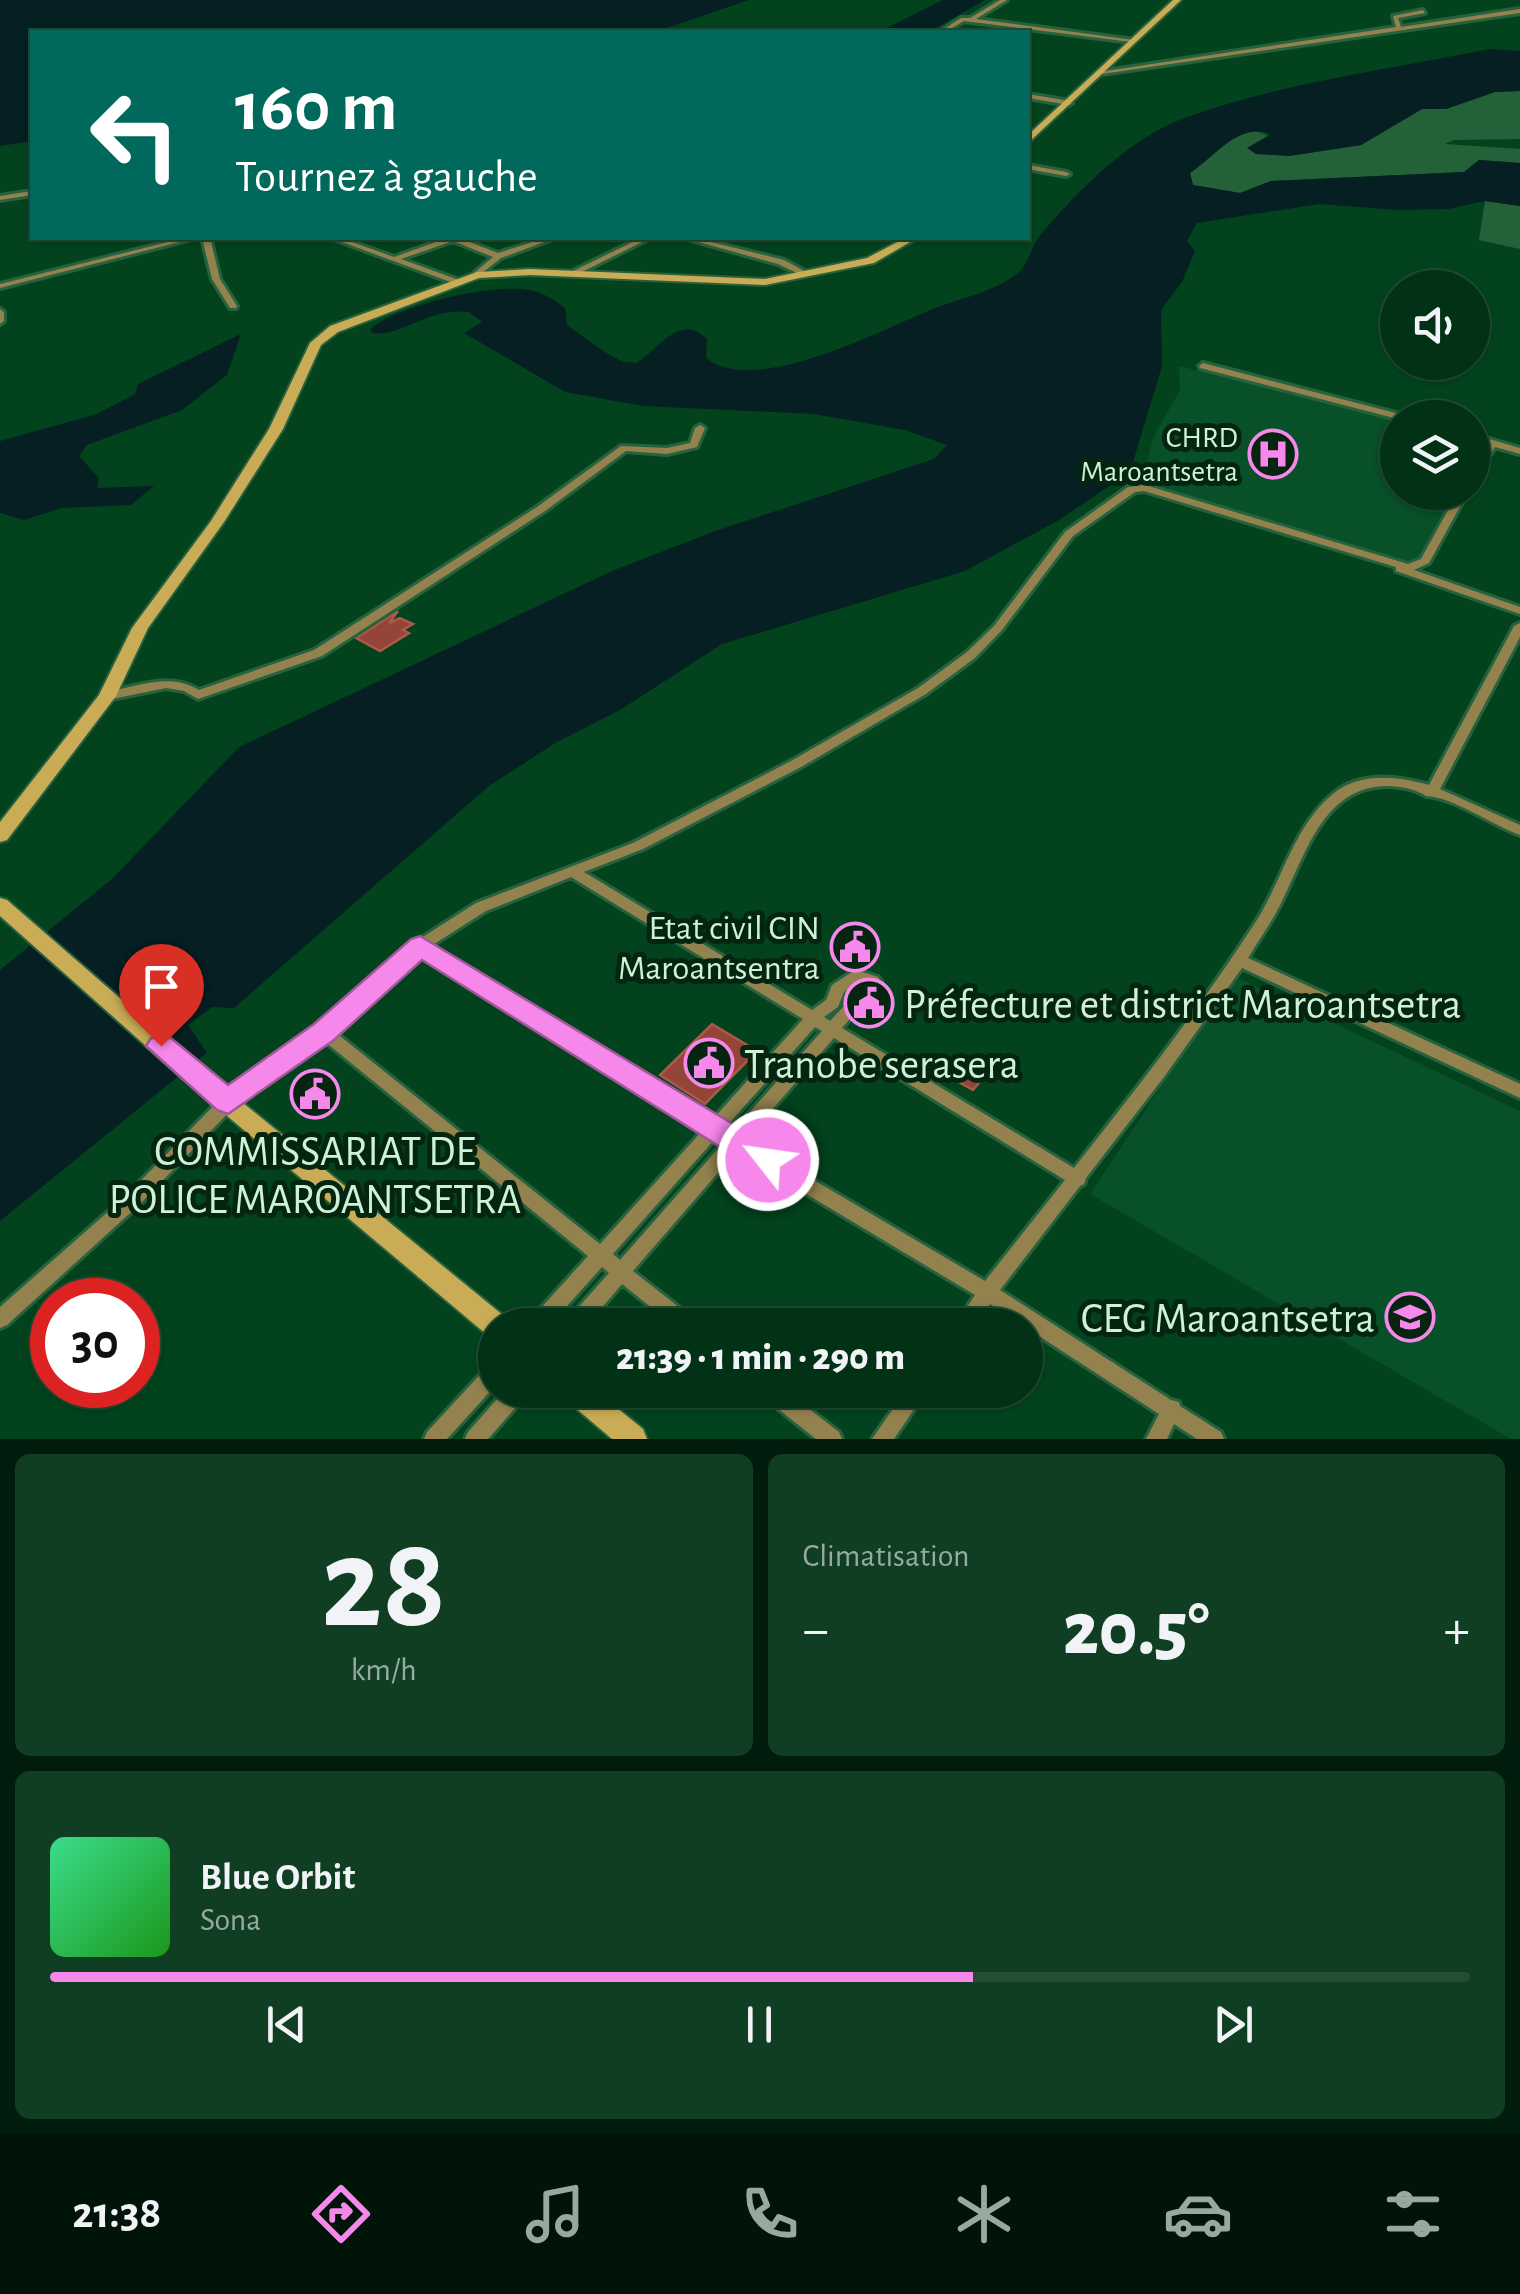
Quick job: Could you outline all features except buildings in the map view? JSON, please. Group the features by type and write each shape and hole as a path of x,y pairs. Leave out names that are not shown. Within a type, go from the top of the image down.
{"main road":[{"path":"1032,131 1070,103 1178,0"},
{"path":"0,835 106,696 140,628 269,440 295,394 316,343 334,328 477,275 573,274 736,284 870,261 902,240"},
{"path":"6,912 190,1072 478,1311"},
{"path":"596,1408 634,1439"}],"street":[{"path":"971,19 1004,0"},
{"path":"1102,72 1520,11"},
{"path":"1398,29 1396,17 1423,12"},
{"path":"952,30 948,29 963,18 1132,40"},
{"path":"1058,32 1065,25"},
{"path":"1030,96 1070,103"},
{"path":"1030,167 1066,174"},
{"path":"0,198 30,193"},
{"path":"0,286 183,240"},
{"path":"206,240 216,279 233,306"},
{"path":"341,240 456,282"},
{"path":"395,258 447,240"},
{"path":"458,240 498,256"},
{"path":"477,275 498,256 545,240"},
{"path":"573,274 642,240"},
{"path":"696,240 781,262 806,274"},
{"path":"0,312 0,321"},
{"path":"1203,366 1380,412"},
{"path":"106,696 172,682 185,684 198,695 318,653 624,448 668,451 694,446 700,428"},
{"path":"1490,442 1520,451"},
{"path":"1490,448 1493,443"},
{"path":"0,1318 173,1162 228,1102 324,1032 420,946 481,908 638,846 796,764 946,675 1004,620 1069,534 1132,489 1145,488 1388,564 1520,611"},
{"path":"1388,564 1409,568 1425,561 1453,510"},
{"path":"1432,793 1520,626"},
{"path":"976,1308 1078,1179 1238,960 1275,903 1300,849 1340,794 1369,782 1387,782 1432,793 1520,830"},
{"path":"570,871 815,1016 832,1033 1078,1179"},
{"path":"420,946 716,1131 988,1292 1214,1439"},
{"path":"1238,960 1520,1090"},
{"path":"554,1308 815,1016 833,1003 837,989 849,979 862,976 874,981 872,993 849,1010 590,1308"},
{"path":"324,1032 665,1308"},
{"path":"434,1439 478,1391"},
{"path":"475,1439 502,1408"},
{"path":"793,1408 832,1439"},
{"path":"882,1439 905,1408"},
{"path":"1156,1439 1172,1409"}],"shaded area":[{"path":"1520,91 1520,139 1454,140 1445,144 1520,149 1520,163 1479,160 1464,172 1271,181 1240,193 1193,185 1190,173 1229,142 1250,132 1262,133 1275,141 1289,156 1361,145 1422,109 1446,109 1495,92"},
{"path":"1485,201 1520,206 1520,249 1479,240"},
{"name":"CHRD Maroantsetra","path":"1179,366 1380,416 1380,510 1448,510 1421,561 1394,561 1134,482 1144,472 1154,436 1180,390"},
{"name":"CEG Maroantsetra","path":"1234,976 1520,1111 1520,1439 1511,1439 1090,1194"}],"water":[{"path":"0,0 749,0 661,30 30,30 30,141 0,146"},
{"path":"943,0 985,0 932,30 883,30"},
{"path":"1490,49 1520,51 1520,91 1495,92 1446,109 1422,109 1361,145 1289,156 1256,154 1247,148 1271,134 1248,133 1228,143 1190,173 1193,185 1240,193 1271,181 1464,172 1479,160 1520,163 1520,206 1485,201 1448,209 1397,210 1319,204 1197,223 1187,241 1195,251 1182,282 1161,310 1162,366 1130,472 1059,520 965,571 722,644 620,710 557,742 489,786 234,1008 212,1007 188,1025 207,1053 0,1221 0,970 112,879 239,747 612,571 715,531 934,459 947,445 905,430 814,414 643,406 565,392 464,333 482,322 469,312 440,314 383,333 372,333 370,329 402,312 447,298 493,290 530,290 565,308 567,325 623,362 637,363 671,335 688,330 707,339 706,358 728,368 785,366 849,345 1008,280 1022,269 1041,234 1089,183 1126,151 1166,126 1223,105 1299,86"},
{"path":"241,334 227,375 182,410 87,445 79,456 99,478 97,488 154,486 131,505 62,508 24,520 0,513 0,441 97,414 135,394 138,384"}],"place":[{"name":"CHRD Maroantsetra","path":"1273,454"},
{"name":"Etat civil CIN Maroantsentra","path":"855,947"},
{"name":"Préfecture et district Maroantsetra","path":"869,1003"},
{"name":"Tranobe serasera","path":"709,1063"},
{"name":"COMMISSARIAT DE POLICE MAROANTSETRA","path":"315,1094"},
{"name":"CEG Maroantsetra","path":"1410,1317"}],"route":[{"path":"161,1046 228,1102 324,1032 420,946 768,1160"}]}
